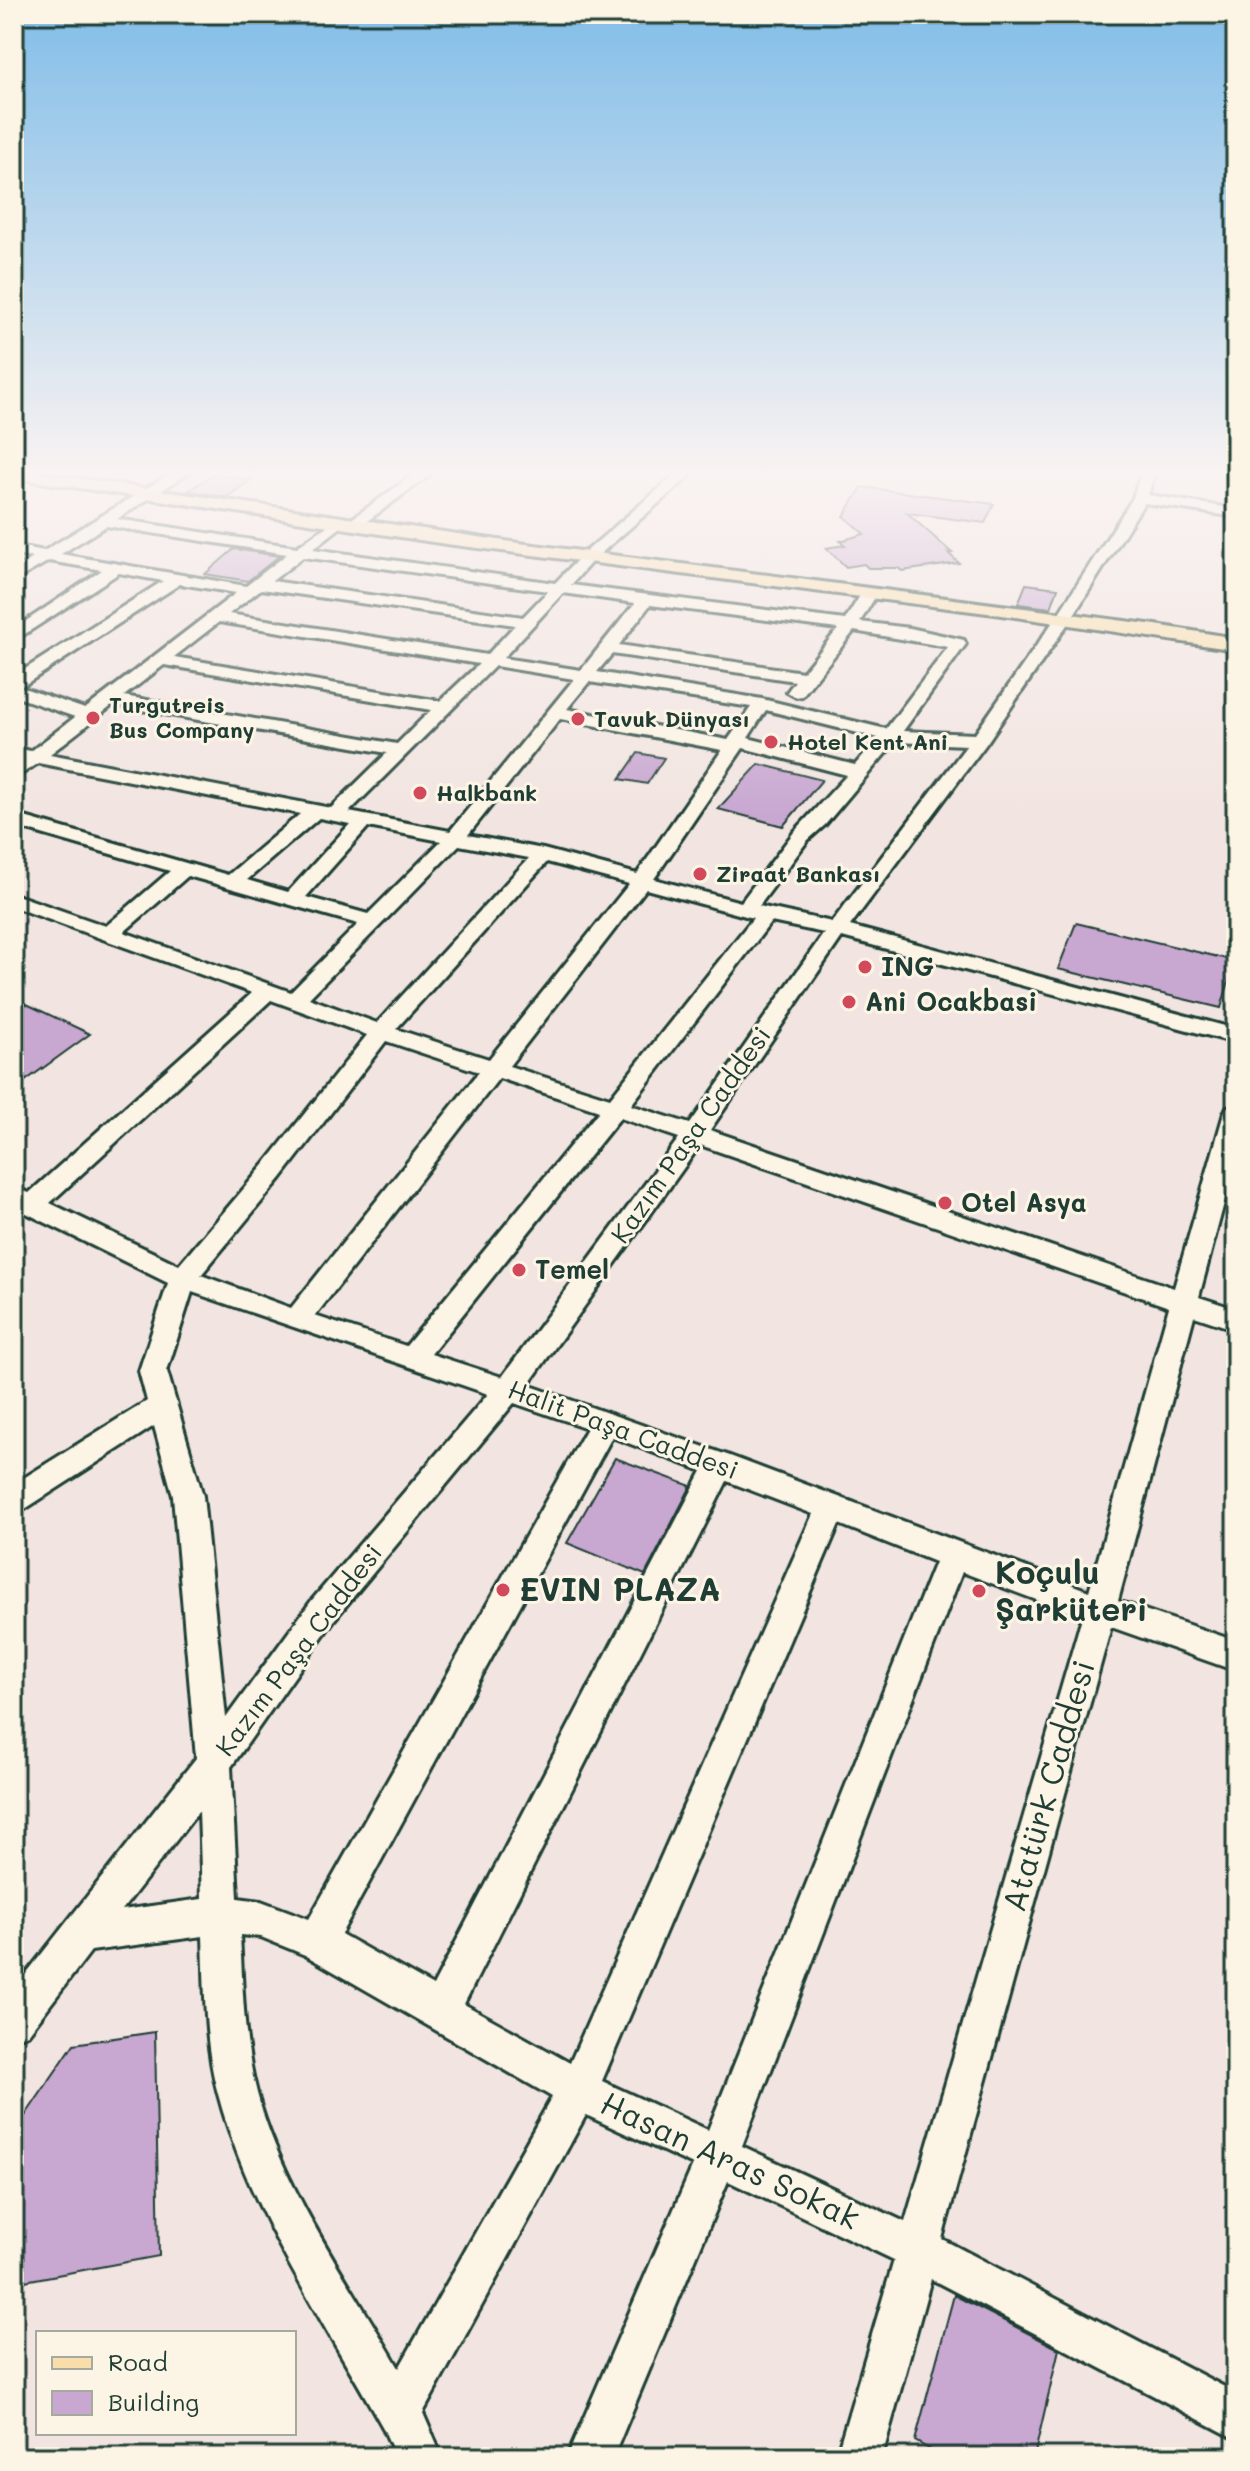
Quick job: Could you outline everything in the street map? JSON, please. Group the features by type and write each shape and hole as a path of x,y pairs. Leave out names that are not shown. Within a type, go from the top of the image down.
{"main road":[{"path":"808,584 1065,616 1236,644"}],"street":[{"path":"14,636 91,584"},
{"path":"14,687 169,584"},
{"path":"226,584 527,622"},
{"path":"14,773 44,760 90,717 259,584"},
{"path":"413,1357 613,1106 686,1021 801,836 890,736 958,644 850,625 532,584"},
{"path":"233,881 401,750 562,584"},
{"name":"Kazım Paşa Caddesi","path":"14,2020 214,1763 323,1610 510,1388 695,1134 837,929 980,740 1085,584"},
{"path":"297,1319 642,881 736,744 772,707 807,678 850,625 870,592"},
{"path":"295,1000 455,838 646,600"},
{"path":"217,617 584,674 772,707 890,736 980,740"},
{"path":"606,648 807,678"},
{"path":"162,660 444,707"},
{"path":"14,687 90,717"},
{"path":"112,699 401,750"},
{"path":"554,712 736,744 859,772"},
{"path":"14,753 317,817 363,821 543,855 756,912 837,929 1236,1036"},
{"path":"14,820 372,922"},
{"path":"293,898 363,821"},
{"path":"419,2457 399,2412 282,2205 254,2145 237,2092 226,2033 214,1763 188,1496 153,1371 183,1278 272,1172 381,1032 543,855"},
{"path":"110,934 186,867"},
{"path":"14,900 381,1032 613,1106 1236,1320"},
{"path":"23,1200 268,991"},
{"name":"Atatürk Caddesi","path":"859,2457 1099,1612 1183,1303 1226,1191 1236,1113"},
{"name":"Halit Paşa Caddesi","path":"23,1200 183,1278 297,1319 510,1388 720,1465 1099,1612 1236,1656"},
{"path":"14,1500 163,1406"},
{"path":"317,1941 605,1423"},
{"path":"440,2011 720,1465"},
{"path":"399,2412 578,2090 831,1508"},
{"path":"590,2457 718,2156 953,1555"},
{"name":"Hasan Aras Sokak","path":"81,1934 222,1915 261,1919 317,1941 578,2090 917,2249 1236,2417"}],"building":[{"path":"1026,584 1058,588 1051,608 1018,604"},
{"path":"638,753 664,758 647,784 620,779"},
{"path":"759,764 822,780 783,826 718,809"},
{"path":"1076,923 1235,961 1221,1008 1058,969"},
{"path":"14,998 90,1034 14,1089"},
{"path":"615,1458 691,1486 645,1575 567,1543"},
{"path":"155,2032 159,2256 14,2283 14,2132 74,2044"},
{"path":"954,2295 1059,2349 1034,2457 943,2457 915,2441"}],"place":[{"name":"Turgutreis Bus Company","path":"93,718"},
{"name":"Tavuk Dünyası","path":"578,719"},
{"name":"Hotel Kent Ani","path":"771,742"},
{"name":"Halkbank","path":"420,793"},
{"name":"Ziraat Bankası","path":"700,874"},
{"name":"ING","path":"865,967"},
{"name":"Ani Ocakbasi","path":"849,1002"},
{"name":"Otel Asya","path":"945,1203"},
{"name":"Temel","path":"519,1270"},
{"name":"EVIN PLAZA","path":"503,1590"},
{"name":"Koçulu Şarküteri","path":"979,1591"}]}
